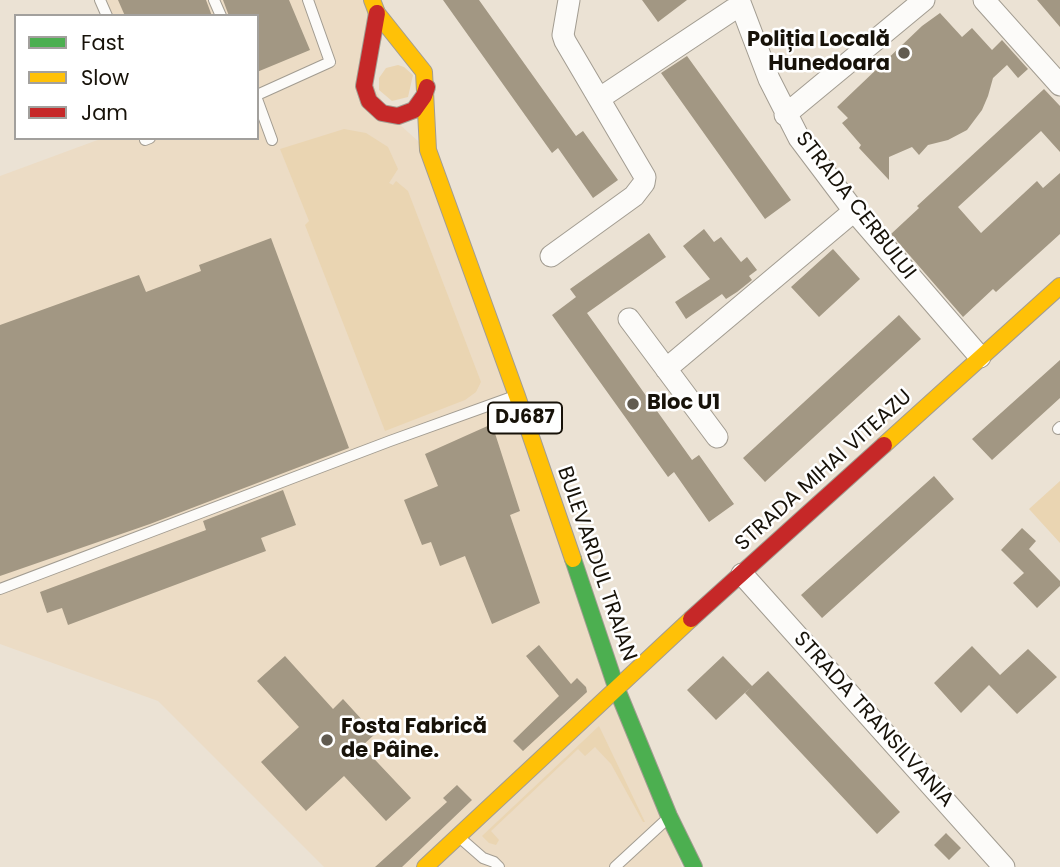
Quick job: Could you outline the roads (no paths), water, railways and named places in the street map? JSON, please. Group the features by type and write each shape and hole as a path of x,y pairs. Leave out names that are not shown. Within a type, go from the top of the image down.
{"main road":[{"name":"BULEVARDUL TRAIAN","path":"374,7 424,72 427,87 428,150 517,396 615,687 669,816 694,867"},
{"name":"BULEVARDUL TRAIAN","path":"374,7 364,86 369,101 428,150"},
{"path":"367,72 372,64 388,54 397,53 414,59"},
{"path":"389,115 398,116 414,110 425,96 427,87"},
{"name":"STRADA MIHAI VITEAZU","path":"425,867 615,687 1060,285"}],"street":[{"path":"551,256 634,195 645,183 643,171 563,35 569,0"},
{"path":"785,115 924,0"},
{"path":"984,0 1060,85"},
{"path":"600,98 739,3"},
{"name":"STRADA CERBULUI","path":"739,3 755,48 785,115 815,162 980,357"},
{"path":"666,369 855,211"},
{"path":"629,319 717,437"},
{"name":"STRADA TRANSILVANIA","path":"742,574 1004,867"}],"lane":[{"path":"259,96 330,62 308,0"},
{"path":"259,103 272,140"},
{"path":"0,589 377,446 517,396"},
{"path":"615,867 669,816"},
{"path":"457,835 484,863 494,862 499,867"}],"place":[{"name":"Poliția Locală Hunedoara","path":"904,53"},
{"name":"Bloc U1","path":"633,404"},
{"name":"Fosta Fabrică de Pâine.","path":"327,740"}]}
